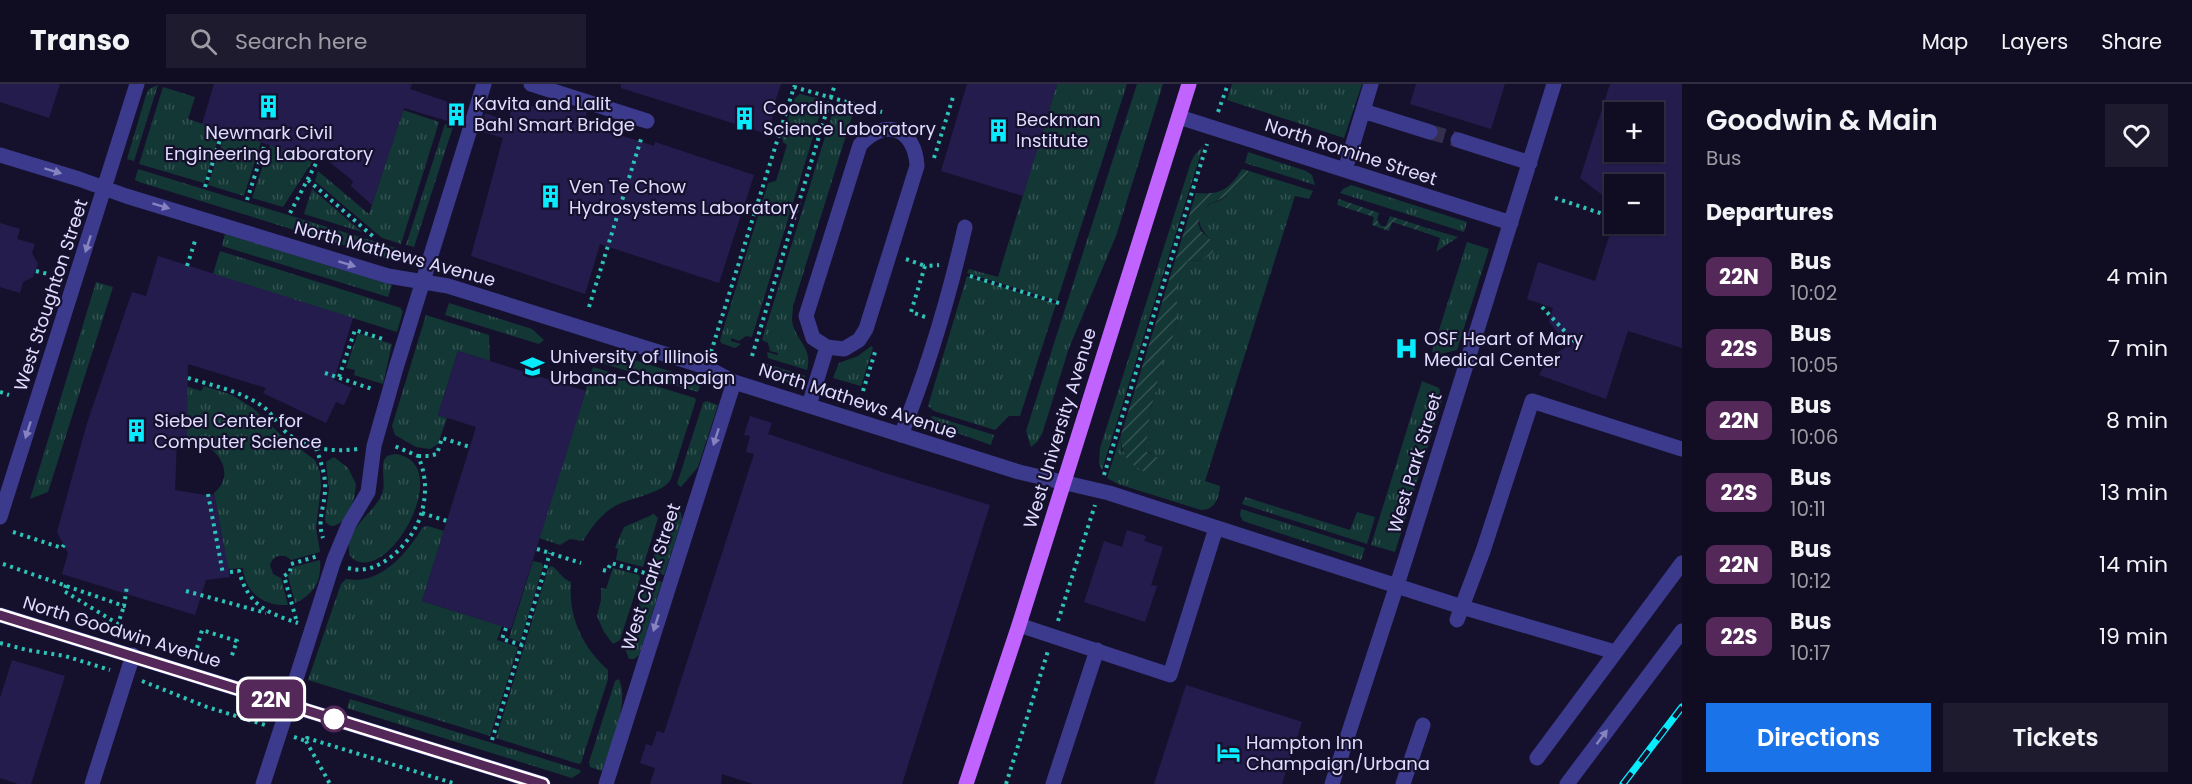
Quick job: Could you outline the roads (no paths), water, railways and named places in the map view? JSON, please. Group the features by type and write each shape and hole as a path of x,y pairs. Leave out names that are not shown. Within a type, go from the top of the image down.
{"main road":[{"name":"West University Avenue","path":"966,784 1019,625 1189,84"}],"street":[{"name":"West Stoughton Street","path":"0,517 137,84"},
{"path":"296,679 332,557 368,492 374,446 421,282 484,84"},
{"path":"531,84 647,120"},
{"path":"1345,170 1371,84"},
{"name":"West Park Street","path":"1332,784 1397,585 1554,84"},
{"path":"1363,111 1430,132"},
{"name":"North Romine Street","path":"1179,117 1511,223"},
{"path":"895,130 910,140 916,151 917,165 870,318 859,340 844,349 827,347 813,338 806,316 860,145 866,138 877,132 895,130"},
{"path":"1458,140 1530,163"},
{"name":"North Mathews Avenue","path":"0,154 388,276 461,290 706,367 734,382 1019,472 1109,493 1397,585 1460,613 1615,652"},
{"path":"901,435 940,321 965,227"},
{"path":"809,405 827,347"},
{"name":"West Clark Street","path":"606,784 734,382"},
{"path":"1460,613 1483,551 1532,401 1682,449"},
{"path":"1019,625 1170,675 1216,528"},
{"path":"1537,758 1682,563"},
{"name":"North Goodwin Avenue","path":"0,615 543,784"},
{"path":"1567,784 1682,631"},
{"path":"1053,784 1097,650"},
{"path":"92,784 133,655"},
{"path":"263,784 288,704"},
{"path":"1403,784 1423,725"}],"tunnel":[{"path":"1430,132 1458,140"}],"railway":[{"path":"1623,784 1682,707"}],"place":[{"name":"Newmark Civil Engineering Laboratory","path":"269,107"},
{"name":"Kavita and Lalit Bahl Smart Bridge","path":"456,114"},
{"name":"Coordinated Science Laboratory","path":"745,118"},
{"name":"Beckman Institute","path":"998,130"},
{"name":"Ven Te Chow Hydrosystems Laboratory","path":"551,197"},
{"name":"OSF Heart of Mary Medical Center","path":"1406,349"},
{"name":"University of Illinois Urbana-Champaign","path":"532,367"},
{"name":"Siebel Center for Computer Science","path":"136,431"},
{"name":"Hampton Inn Champaign/Urbana","path":"1228,753"}]}
